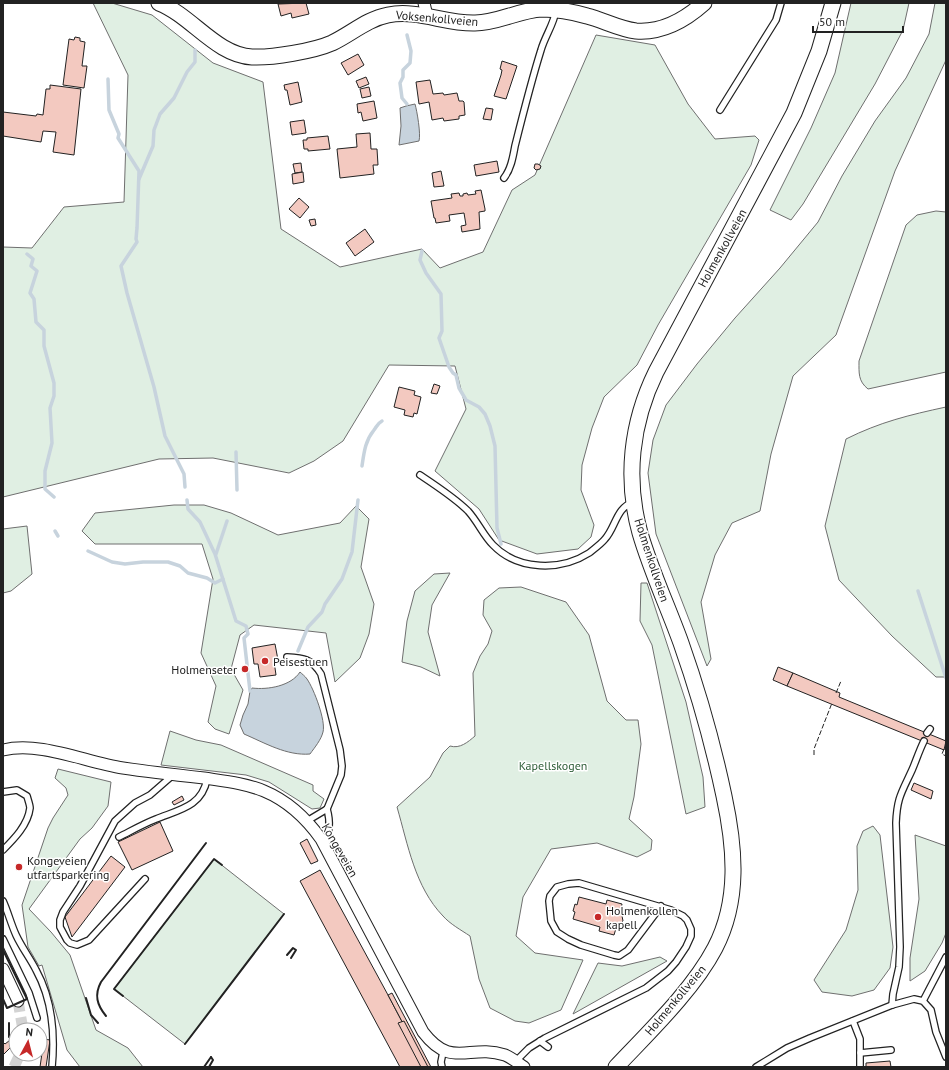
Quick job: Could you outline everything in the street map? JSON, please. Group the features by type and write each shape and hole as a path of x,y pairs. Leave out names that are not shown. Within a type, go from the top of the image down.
{"main road":[{"name":"Voksenkollveien","path":"160,3 185,18 226,49 236,54 252,57 277,56 320,48 332,43 368,22 389,14 406,14 426,10 473,23 490,22 541,9 556,10 587,16 635,31 645,31 668,27 681,20 704,3"},
{"name":"Holmenkollveien","path":"616,1067 687,989 710,957 720,937 727,917 734,870 727,812 707,724 682,644 641,535 634,502 632,480 633,444 640,411 647,391 673,338 794,113 819,51 833,3"}],"street":[{"name":"Kongeveien","path":"3,750 21,747 38,748 121,768 238,783 263,790 294,809 307,821 325,846 423,1032 432,1044 443,1052"},
{"path":"3,970 18,1001"},
{"path":"443,1052 459,1055 494,1053 504,1055 520,1064"}],"lane":[{"path":"720,110 776,20 781,3"},
{"path":"504,178 512,162 538,59 544,41 554,21 556,10"},
{"path":"420,475 465,508 473,517 488,540 497,549 516,560 538,565 554,566 578,559 588,553 605,540 621,510 627,504 634,502"},
{"path":"287,658 298,658 309,661 317,668 323,681 340,750 342,766 341,774 328,809 330,831 325,846"},
{"path":"892,1005 899,967 900,947 896,823 898,803 901,791 924,741"},
{"path":"145,879 89,940 81,945 77,945 70,943 67,940 60,928 62,912 97,855 110,828 135,803 150,795 173,775"},
{"path":"119,837 157,819 185,809 201,794 207,779"},
{"path":"3,792 16,790 27,796 30,807 21,830 3,850"},
{"path":"307,821 328,809"},
{"path":"520,1064 529,1048 540,1041 577,1025 646,988 668,971 689,943 691,932 687,920 680,914 661,906 579,884 568,884 558,887 550,896 549,901 551,920 556,932 596,950 618,956 628,950 661,906"},
{"path":"3,901 16,934 36,971 46,997 52,1031 52,1067"},
{"path":"3,939 29,993 37,1018"},
{"path":"923,1001 946,957"},
{"path":"756,1067 787,1048 853,1020 909,999 923,1001 930,1010 936,1032 946,1057"},
{"path":"853,1020 860,1039 860,1067"},
{"path":"540,1041 548,1047"},
{"path":"860,1053 891,1050"},
{"path":"442,1067 441,1062 443,1052"}],"green space":[{"path":"93,3 112,3 152,15 213,63 263,82 281,229 340,267 422,249 440,268 483,252 512,190 535,175 596,35 655,45 688,104 715,139 755,136 759,140 751,165 658,325 637,365 604,397 592,428 582,465 581,490 594,525 591,537 578,549 537,554 499,540 479,509 435,471 466,409 455,366 389,365 343,441 314,461 289,473 213,458 159,459 3,497 3,247 32,248 64,207 124,202 128,75"},
{"path":"851,3 909,3 903,30 875,84 803,204 791,220 770,210 811,128 835,73"},
{"path":"935,3 946,3 946,60 895,171 836,335 793,376 771,454 760,511 732,523 715,555 701,602 711,659 707,666 656,534 648,473 653,440 666,405 697,364 818,222 842,176 875,121 906,78 929,34"},
{"path":"936,211 946,212 946,372 868,389 861,380 859,373 859,361 906,225 917,215"},
{"path":"946,407 946,677 936,677 892,636 839,580 825,526 846,439 871,428 895,420"},
{"path":"174,505 204,505 231,513 278,535 340,523 356,506 369,519 361,567 374,604 369,634 360,658 335,682 326,633 254,625 240,635 231,669 243,690 229,734 215,729 208,722 216,686 201,653 213,579 202,544 95,544 82,531 95,513"},
{"path":"27,526 32,574 11,591 3,593 3,529"},
{"path":"450,573 432,605 428,632 440,676 421,667 402,662 407,621 415,591 434,574"},
{"path":"641,583 647,583 686,702 703,777 705,807 686,814 652,645 640,621"},
{"name":"Kapellskogen","path":"521,587 566,602 589,635 607,701 626,720 638,720 641,744 634,797 629,819 652,840 651,850 637,857 597,843 551,849 523,897 516,936 535,953 583,960 561,1010 529,1023 515,1021 490,1008 479,979 470,936 446,919 433,905 419,879 409,851 397,807 430,777 443,753 450,746 460,746 467,743 475,736 473,673 480,656 488,644 492,631 483,615 484,600 499,588"},
{"path":"170,731 196,740 221,745 313,785 313,791 324,799 320,808 312,809 269,782 246,775 161,765"},
{"path":"58,769 111,782 108,806 92,828 80,839 29,909 70,955 96,1030 128,1048 143,1067 80,1067 67,1050 42,965 39,966 28,947 22,905 48,828 68,795 66,788 55,778"},
{"path":"873,826 880,835 893,947 890,968 874,990 852,996 822,992 814,980 846,930 858,890 857,846 863,831"},
{"path":"915,835 946,846 946,933 942,943 925,971 910,981 910,958 919,899"},
{"path":"214,859 284,914 185,1044 114,989"},
{"path":"660,957 667,961 573,1014 598,963 622,966"}],"shaded area":[{"path":"415,104 418,117 419,141 399,145 401,126 400,108"},
{"path":"300,672 307,679 313,690 323,720 322,735 310,754 285,751 244,734 240,725 252,688 272,688 285,684 296,677"}],"building":[{"path":"306,3 309,14 292,18 291,13 281,16 278,4"},
{"path":"75,37 80,38 80,41 85,42 82,66 87,66 84,88 63,85 69,39 74,40"},
{"path":"358,54 364,65 348,75 341,63"},
{"path":"502,61 517,66 506,99 494,96 501,75 502,70 500,69"},
{"path":"366,77 369,84 359,88 356,81"},
{"path":"430,80 433,94 443,93 444,95 457,93 459,101 464,102 465,115 459,116 459,119 444,121 443,118 432,120 429,102 419,104 416,82"},
{"path":"298,82 302,102 290,105 287,90 285,90 284,85"},
{"path":"50,85 81,89 74,155 53,152 56,132 43,131 41,142 3,136 3,112 36,116 37,114 43,115 46,89 50,89"},
{"path":"369,87 371,96 362,98 360,89"},
{"path":"374,101 377,118 363,121 361,112 358,113 357,104"},
{"path":"486,108 493,109 491,120 483,119"},
{"path":"304,120 306,133 292,135 290,122"},
{"path":"370,133 371,149 377,149 378,165 373,165 374,174 340,178 337,149 357,147 356,134"},
{"path":"328,136 330,149 308,151 308,149 304,149 303,140 307,140 307,138"},
{"path":"497,161 499,172 476,176 474,165"},
{"path":"301,163 302,172 295,173 293,164"},
{"path":"535,164 541,166 540,169 536,170 534,168"},
{"path":"441,171 444,186 434,187 432,173"},
{"path":"303,172 304,182 293,184 292,174"},
{"path":"481,190 485,211 479,212 480,229 462,232 461,226 466,225 464,213 449,215 450,221 436,223 431,201 452,198 451,194 459,193 460,196 463,196 463,194 467,193 468,195 476,194 475,191"},
{"path":"299,198 309,207 300,218 289,209"},
{"path":"315,219 316,225 311,226 309,220"},
{"path":"365,229 374,242 355,256 346,243"},
{"path":"434,384 440,386 437,394 431,393"},
{"path":"399,387 415,391 414,395 421,397 417,414 414,413 413,417 404,415 405,410 394,407"},
{"name":"Peisestuen","path":"275,644 278,660 274,661 276,675 260,677 258,664 254,664 252,648"},
{"path":"778,667 793,673 787,686 773,680"},
{"path":"793,673 840,693 839,697 946,741 944,750 787,686"},
{"path":"914,783 933,791 931,799 911,790"},
{"path":"182,796 184,800 174,805 172,802"},
{"path":"160,822 173,851 132,870 118,842"},
{"path":"307,839 318,861 311,864 300,843"},
{"path":"111,856 125,867 72,937 65,917"},
{"path":"320,870 426,1067 400,1067 300,881"},
{"name":"Holmenkollen kapell","path":"579,897 606,904 607,900 622,904 620,914 623,921 617,925 614,935 599,931 600,927 573,919 575,912 573,911 575,904 577,905"},
{"path":"392,993 431,1067 426,1067 388,995"},
{"path":"404,1021 428,1067 421,1067 398,1023"},
{"path":"48,1040 50,1040 48,1054"},
{"path":"3,1042 5,1044 8,1042 8,1050 3,1055"},
{"path":"890,1061 891,1067 866,1067 866,1063"},
{"path":"41,1062 47,1062 46,1067 40,1067"}],"waterway":[{"path":"407,35 411,51 410,63 403,70 403,77 400,83 402,98 407,104"},
{"path":"139,179 153,146 154,130 160,114 174,98 187,72 195,62 195,50"},
{"path":"108,79 109,110 119,134 118,138 139,171 137,242 121,266 127,293 154,387 165,436 184,474 185,487"},
{"path":"422,251 420,260 426,273 441,294 442,331 439,338 449,367 456,375 459,388 466,400 479,407 485,414 490,426 495,446 497,528 501,544"},
{"path":"27,254 33,259 31,266 37,271 30,293 34,299 36,322 44,330 44,346 54,383 54,396 50,408 52,443 45,471 45,489 54,497"},
{"path":"362,466 365,447 371,434 382,421"},
{"path":"236,452 237,490"},
{"path":"187,500 188,509 200,522 215,554 236,621 246,626 248,634 244,638 250,691"},
{"path":"298,651 308,627 322,612 325,604 342,579 352,552 358,500"},
{"path":"216,554 227,521"},
{"path":"55,531 58,536"},
{"path":"88,551 112,562 125,564 168,562 180,566 188,573 207,578 215,583 223,579"},
{"path":"918,591 946,678"}],"tunnel":[{"path":"18,1001 22,1022"},
{"path":"14,1067 16,1062"}],"fence":[{"path":"836,693 841,681"},
{"path":"814,755 814,749 832,703"},
{"path":"944,749 942,754 946,756"}],"wall":[{"path":"106,1016 100,1008 97,996 101,982 206,843"},
{"path":"123,996 114,989 214,859 222,865"},
{"path":"185,1044 284,914"},
{"path":"287,955 293,948 296,950 291,958"},
{"path":"3,950 27,999 7,1008 3,999"},
{"path":"86,998 91,1015 98,1023"},
{"path":"204,1067 211,1057"},
{"path":"209,1067 213,1060 211,1057"}],"place":[{"name":"Peisestuen","path":"265,661"},
{"name":"Holmenseter","path":"245,669"},
{"name":"Kongeveien utfartsparkering","path":"19,867"},
{"name":"Holmenkollen kapell","path":"598,917"}]}
